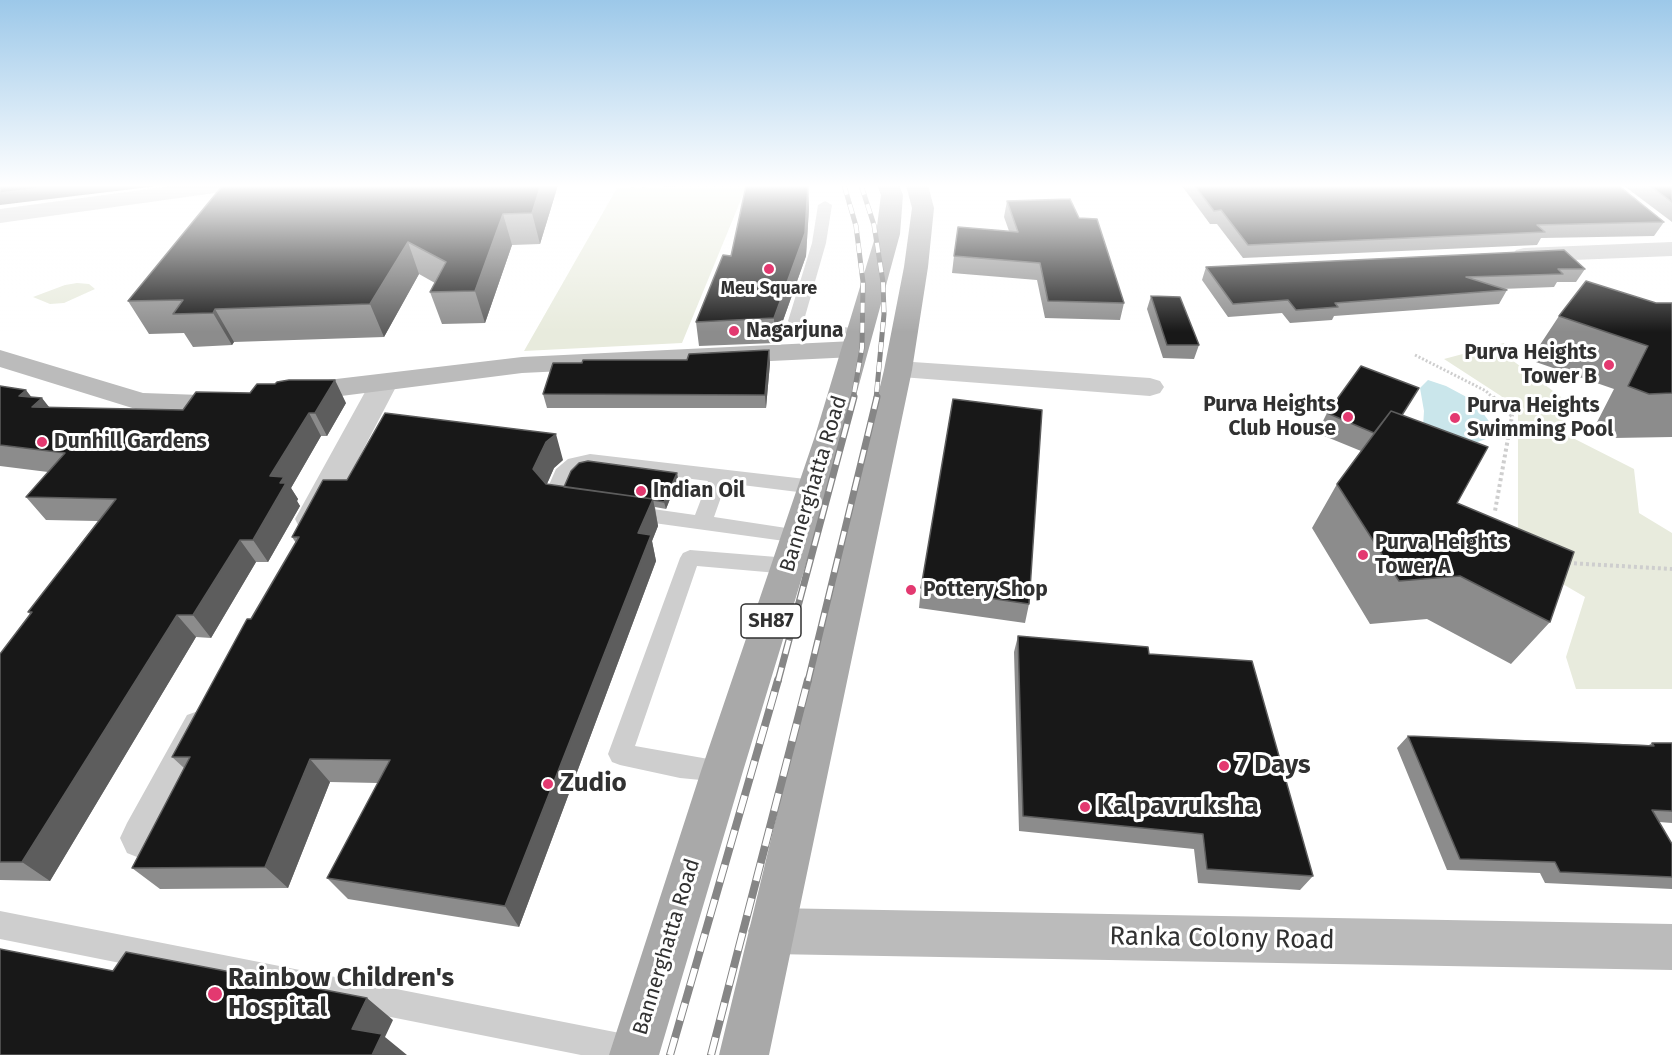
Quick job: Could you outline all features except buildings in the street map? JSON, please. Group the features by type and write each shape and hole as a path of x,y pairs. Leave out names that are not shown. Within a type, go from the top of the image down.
{"main road":[{"name":"Bannerghatta Road","path":"635,1053 722,771 814,487 888,234"},
{"path":"744,1055 897,370 920,234"}],"street":[{"path":"1507,256 1669,239"},
{"path":"0,358 142,402 201,404 522,365 857,340"},
{"path":"897,370 1150,387"},
{"path":"294,553 384,383"},
{"path":"142,838 215,701"},
{"name":"Ranka Colony Road","path":"771,931 1672,947"}],"lane":[{"path":"820,234 796,321 803,328 857,340"},
{"path":"581,507 563,504 553,496 562,474 574,464 590,460 814,487"},
{"path":"702,523 719,475"},
{"path":"614,511 702,523 794,551"},
{"path":"722,771 680,767 620,754 690,558 794,551"},
{"path":"0,925 635,1053"}],"path":[{"path":"1415,355 1486,391 1512,416 1495,511"},
{"path":"1560,563 1672,569"}],"shaded area":[{"path":"591,234 727,234 682,343 524,351"},
{"path":"89,284 95,289 64,303 50,304 33,297 65,285"},
{"path":"1504,343 1508,357 1561,397 1567,435 1634,469 1639,513 1672,533 1672,689 1576,689 1566,657 1585,597 1518,558 1518,413 1501,396 1444,359"}],"water":[{"name":"Purva Heights Swimming Pool","path":"1428,380 1446,386 1474,401 1491,424 1486,439 1463,447 1423,427 1424,411 1420,388"}],"railway":[{"path":"853,399 862,348 863,282 857,234"},
{"path":"875,234 883,282 884,314 876,399"},
{"path":"778,681 854,397"},
{"path":"808,681 877,397"},
{"path":"670,1055 778,680"},
{"path":"711,1055 808,680"}],"place":[{"name":"Meu Square","path":"769,269"},
{"name":"Nagarjuna","path":"734,331"},
{"name":"Purva Heights Tower B","path":"1609,365"},
{"name":"Purva Heights Club House","path":"1348,417"},
{"name":"Purva Heights Swimming Pool","path":"1455,418"},
{"name":"Dunhill Gardens","path":"42,442"},
{"name":"Indian Oil","path":"641,491"},
{"name":"Purva Heights Tower A","path":"1363,555"},
{"name":"Pottery Shop","path":"911,590"},
{"name":"7 Days","path":"1224,766"},
{"name":"Zudio","path":"548,784"},
{"name":"Kalpavruksha","path":"1085,807"},
{"name":"Rainbow Children's Hospital","path":"215,994"}]}
